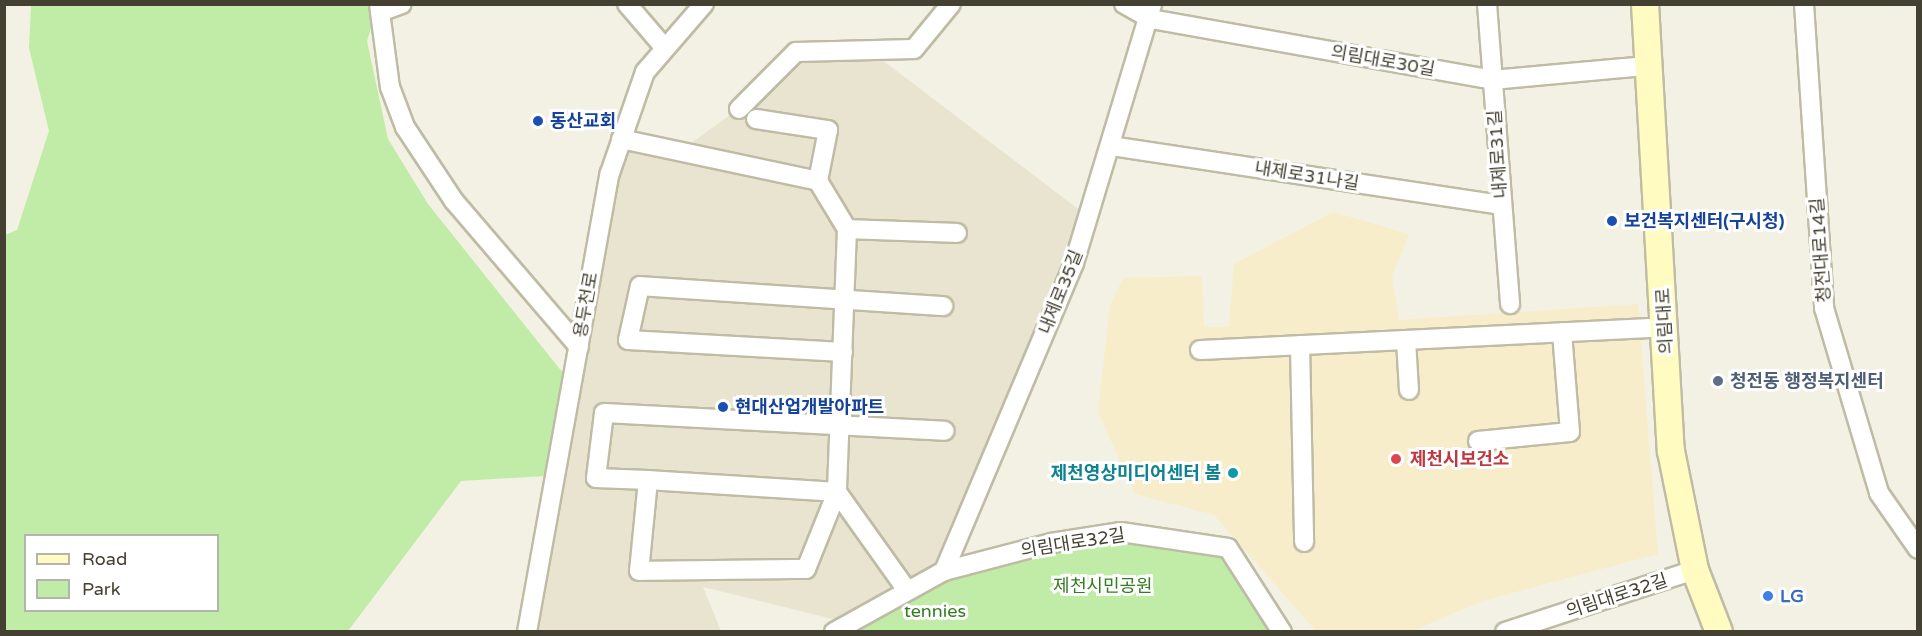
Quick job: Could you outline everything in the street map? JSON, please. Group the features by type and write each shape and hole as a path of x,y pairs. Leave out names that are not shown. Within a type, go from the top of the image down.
{"street":[{"path":"402,4 380,8 390,87 405,128 454,201 579,347"},
{"path":"627,4 664,47"},
{"name":"용두천로","path":"527,632 579,347 621,139 645,72 664,47 704,4"},
{"path":"738,108 796,52 914,49 951,4"},
{"name":"의림대로30길","path":"1124,4 1151,12 1492,80 1647,66"},
{"name":"내제로31길","path":"1486,4 1510,304"},
{"name":"의림대로","path":"1644,4 1666,327 1671,451 1695,570 1719,632"},
{"name":"청전대로14길","path":"1804,4 1824,308 1879,493 1917,549"},
{"name":"내제로35길","path":"944,571 1074,263 1151,12"},
{"path":"648,480 639,571 806,569 837,492 848,229 818,181 828,130 756,119"},
{"path":"621,139 818,181"},
{"name":"내제로31나길","path":"1111,146 1502,205"},
{"path":"848,229 957,233"},
{"path":"843,352 628,340 639,286 943,306"},
{"path":"1200,350 1666,327"},
{"path":"1478,441 1570,432 1562,332"},
{"path":"1406,340 1409,390"},
{"path":"1300,345 1304,542"},
{"path":"837,492 596,478 604,412 839,429 945,431"},
{"path":"837,492 907,590"},
{"name":"의림대로32길","path":"834,632 944,571 1051,543 1121,532 1202,540 1228,548 1282,632"},
{"name":"의림대로32길","path":"1505,632 1553,624 1695,570"}],"shaded area":[{"path":"869,50 1090,218 944,571 845,622 703,587 721,631 527,632 621,139 668,160 738,109 796,52"},
{"path":"1333,212 1409,234 1392,276 1399,320 1638,304 1658,554 1482,601 1412,631 1316,631 1214,515 1135,494 1098,412 1110,306 1123,278 1202,276 1204,327 1229,327 1234,264"}],"green space":[{"path":"31,5 378,5 367,41 388,139 428,204 563,373 545,476 461,481 348,631 5,632 5,235 17,230 49,131 29,48"},
{"name":"제천시민공원","path":"1121,538 1226,557 1276,632 834,632 944,571"}],"place":[{"name":"동산교회","path":"538,121"},
{"name":"보건복지센터(구시청)","path":"1612,221"},
{"name":"청전동 행정복지센터","path":"1718,381"},
{"name":"현대산업개발아파트","path":"723,407"},
{"name":"제천시보건소","path":"1396,459"},
{"name":"제천영상미디어센터 봄","path":"1233,473"},
{"name":"LG","path":"1768,596"}],"park label":[{"name":"tennies","path":"935,611"}]}
